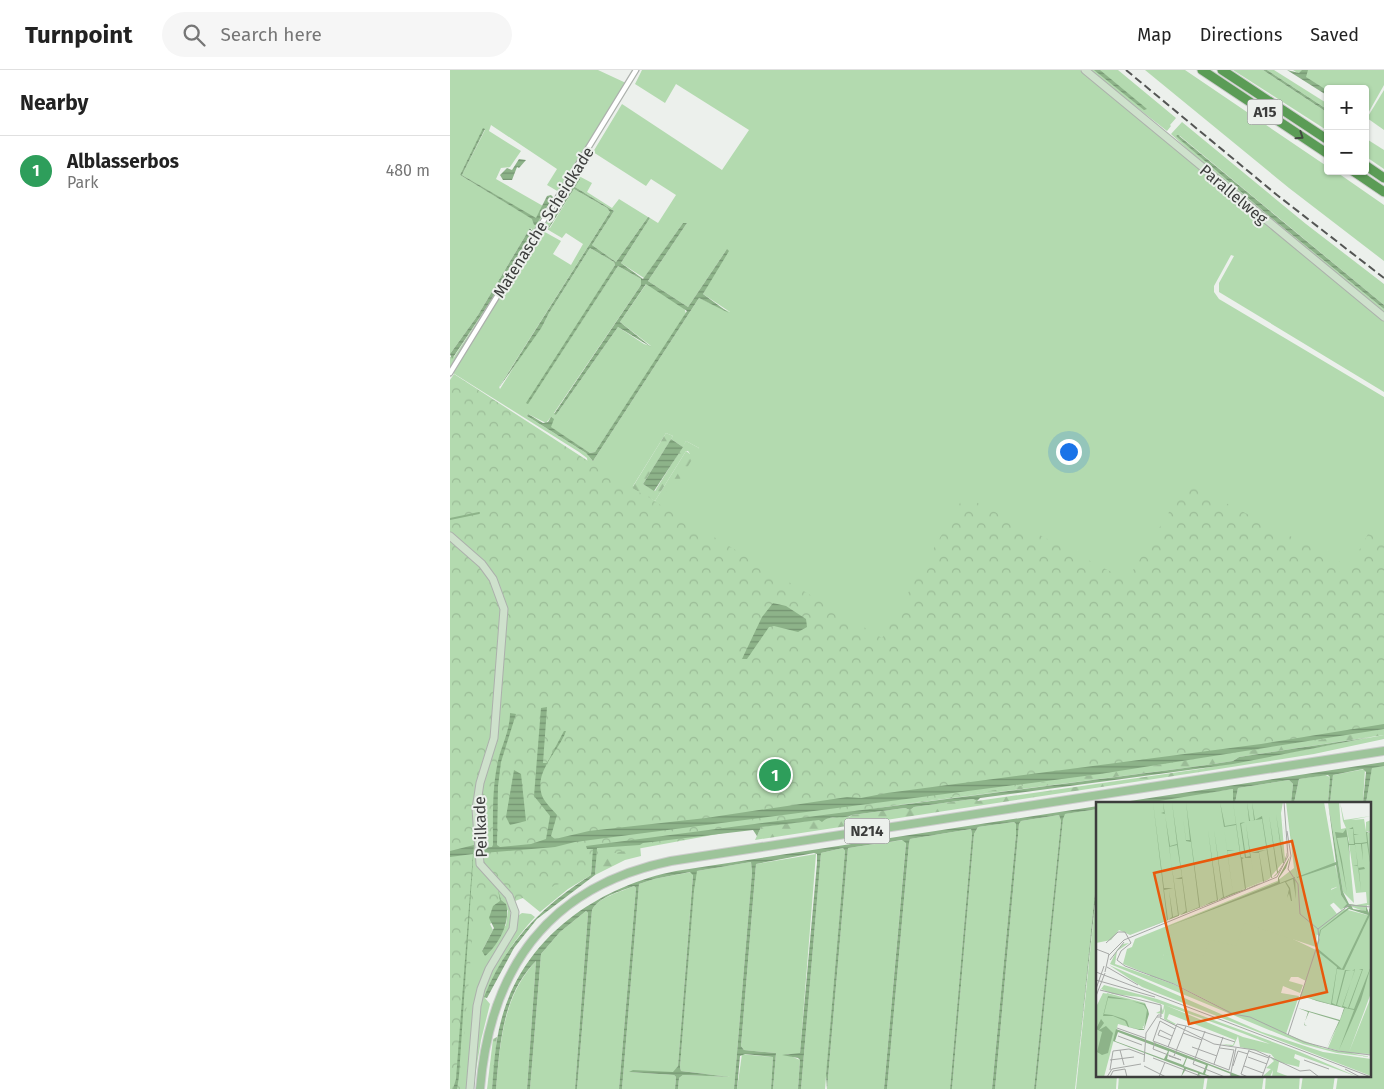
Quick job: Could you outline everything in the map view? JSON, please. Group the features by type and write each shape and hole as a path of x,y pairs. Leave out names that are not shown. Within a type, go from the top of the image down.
{"highway":[{"name":"A15","path":"1202,70 1324,151"},
{"name":"A15","path":"1222,70 1324,137"},
{"path":"1369,168 1384,178"},
{"path":"1359,175 1384,192"}],"main road":[{"name":"N214","path":"480,1089 483,1055 491,1019 503,988 520,958 543,929 567,907 601,885 636,869 680,859 1383,751"}],"street":[{"name":"Matenasche Scheidkade","path":"450,373 636,70"},
{"name":"Parallelweg","path":"1085,70 1384,317"},
{"name":"Peilkade","path":"450,536 487,572 498,590 504,609 494,738 480,783 476,809 480,864 488,876 509,896 515,912 513,929 489,968 481,989 470,1089"}],"green space":[{"path":"450,70 598,70 626,83 559,192 547,185 557,169 491,125 489,131 521,151 510,167 501,168 496,179 543,206 536,219 462,175 485,130 483,129 460,175 533,219 534,225 546,208 548,210 450,368 450,357 454,357 490,302 532,229 530,228 478,315 450,354"},
{"path":"642,70 1080,70 1384,320 1384,392 1219,292 1219,283 1234,256 1231,255 1214,286 1214,292 1219,299 1384,397 1384,557 1348,585 1131,597 885,654 588,466 587,458 579,452 453,373 540,231 561,241 553,254 571,265 583,244 566,233 562,238 545,228 544,224 577,175 592,183 587,192 612,208 619,199 648,217 616,262 592,245 614,211 575,187 578,178 548,228 550,228 574,189 607,208 610,212 499,387 500,389 528,344 542,327 590,248 614,262 615,265 528,403 618,266 641,279 641,285 554,413 556,415 618,327 644,344 651,346 620,322 647,283 684,307 686,314 595,452 590,453 550,427 551,417 546,423 528,414 527,416 586,453 593,461 699,298 730,312 703,294 727,249 688,307 648,281 687,223 683,223 644,278 621,263 650,218 658,223 676,195 651,179 646,186 593,152 622,104 722,170 749,130 676,84 665,103 635,84","holes":["666,433 673,436 671,439 683,447 686,441 699,448 690,454 686,451 655,501 633,486"]},
{"path":"1089,70 1118,70 1176,118 1167,131"},
{"path":"1145,70 1185,70 1324,164 1324,175 1341,175 1384,205 1384,261 1289,188"},
{"path":"1233,70 1263,70 1324,110 1324,128"},
{"path":"1267,70 1274,70 1324,101 1324,107"},
{"path":"1293,70 1384,70 1384,85 1369,112 1369,85 1324,85 1324,90"},
{"path":"1384,90 1384,130 1369,119 1369,115"},
{"path":"1182,122 1306,224 1384,284 1384,305 1180,136 1176,136 1275,221 1384,309 1384,313 1199,160 1171,134"},
{"path":"1369,141 1384,150 1384,169 1369,159"},
{"path":"454,374 599,468 882,638 964,496 1127,580 1187,483 1350,567 1368,534 1384,539 1384,730 756,827 604,855 572,879 474,917 460,1089 450,1089 450,380"},
{"path":"666,433 673,436 643,484 655,491 686,441 699,448 663,507 659,504 690,454 688,451 686,451 655,501 632,488"},
{"path":"1384,729 1384,735 1239,757 1233,761 883,807"},
{"path":"1384,735 1384,739 1314,754 1200,772 1200,769"},
{"path":"1384,766 1384,1089 1336,1089 1338,1076 1372,1076 1372,802 1366,802 1372,767"},
{"path":"1200,769 1200,772 755,840 761,827 849,817 905,808 910,810 914,807 973,799 977,801"},
{"path":"1365,769 1363,802 1330,802 1333,775"},
{"path":"1325,775 1330,777 1328,802 1294,802 1299,779"},
{"path":"1289,780 1293,784 1291,802 1235,802 1238,788"},
{"path":"1233,789 1233,802 1149,801"},
{"path":"1096,809 1096,883 1075,1089 1036,1089 1063,818 1064,814"},
{"path":"1059,815 1061,821 1034,1089 995,1089 1019,824 1021,821"},
{"path":"1014,822 1016,824 1016,834 992,1089 952,1089 974,834 978,827"},
{"path":"971,829 950,1089 887,1089 910,839"},
{"path":"903,840 906,842 884,1089 827,1089 848,848"},
{"path":"640,845 641,856 625,860 595,875 597,848"},
{"path":"843,848 845,851 825,1089 801,1089 821,853"},
{"path":"593,849 591,875 568,889 540,912 508,886"},
{"path":"816,854 800,1054 786,1054 800,1060 798,1089 773,1089 776,1053 744,1050 741,1046 756,864"},
{"path":"474,860 510,903 511,926 479,984 467,1089 457,1089","holes":["508,910 506,925 482,951 493,930 490,924"]},
{"path":"751,862 752,872 734,1089 678,1089 679,1078 683,1075 730,1077 681,1071 680,1067 695,873 697,871"},
{"path":"691,872 693,874 678,1066 674,1072 629,1072 674,1075 676,1077 675,1089 622,1089 639,884"},
{"path":"634,886 636,888 619,1089 577,1089 592,910 604,898"},
{"path":"1096,894 1096,1076 1117,1076 1116,1089 1076,1089"},
{"path":"586,911 588,913 575,1089 530,1089 541,954 560,932"},
{"path":"522,913 531,914 535,917 519,935 506,955 494,976 485,998 490,1004 481,1040 473,1089 476,1031 483,988 492,968 510,939 519,915"},
{"path":"536,961 527,1089 496,1089 499,1055 510,1005 516,989"},
{"path":"497,1037 492,1089 487,1089 493,1039"},
{"path":"742,1054 773,1057 771,1089 737,1089"},
{"path":"1119,1076 1205,1076 1203,1089 1118,1089"},
{"path":"1208,1076 1264,1076 1262,1089 1206,1089"},
{"path":"1266,1076 1300,1076 1299,1089 1265,1089"},
{"path":"1303,1076 1335,1076 1333,1089 1301,1089"}],"shaded area":[{"path":"1094,70 1100,70 1147,109 1144,110"},
{"path":"1263,70 1267,70 1324,107 1324,110"},
{"path":"1287,70 1299,73 1302,70 1308,70 1306,77 1324,88 1324,93"},
{"path":"483,128 485,129 462,175 536,218 547,196 551,195 553,197 536,225 534,225 532,219 460,175"},
{"path":"1178,135 1384,305 1384,309 1275,221 1178,138 1176,136"},
{"path":"519,159 526,160 519,168 517,167 512,180 503,180 500,175 507,168 512,170"},
{"path":"578,178 580,179 575,187 614,211 592,245 616,262 648,217 650,218 621,263 643,279 683,223 687,223 648,281 688,307 727,249 729,251 703,294 729,313 699,298 593,461 586,453 527,416 528,414 543,423 548,422 551,417 554,419 551,427 590,453 595,452 687,311 646,284 620,322 651,347 618,327 556,415 554,414 641,285 641,279 618,266 528,404 526,403 615,265 614,262 590,248 542,327 498,389 610,212 607,208 574,189 548,228"},
{"path":"530,228 532,231 490,302 452,359 450,354 478,315"},
{"path":"671,439 683,447 654,491 643,484"},
{"path":"773,603 786,606 806,619 807,627 798,632 774,626 769,627 747,659 742,659 762,617"},
{"path":"547,707 543,763 547,763 564,731 566,731 545,768 540,784 543,798 557,815 551,836 555,839 589,831 706,818 847,797 861,798 1261,744 1384,724 1384,729 1100,774 575,842 555,847 483,853 483,848 492,847 493,845 495,776 498,759 510,720 510,713 516,714 501,762 498,786 497,845 500,847 531,844 546,839 550,816 534,796 541,708"},
{"path":"1372,737 1233,764 980,798 977,801 973,799 914,807 910,810 905,808 829,818 822,822 819,820 761,827 757,836 753,830 643,843 640,845 597,848 595,875 537,919 514,948 487,998 484,997 503,959 527,927 557,899 591,875 593,849 587,849 586,846 1200,766 1233,761 1239,757"},
{"path":"1384,762 1384,766 1372,768 1366,802 1363,802 1366,772 1363,769 1333,775 1330,802 1328,802 1330,777 1328,775 1299,779 1294,802 1291,802 1293,784 1289,780 1238,788 1235,802 1233,802 1233,789 1153,802 1124,802"},
{"path":"514,770 521,774 526,821 510,825 506,817"},
{"path":"1096,806 1096,809 1065,814 1063,819 1036,1089 1034,1089 1061,821 1059,815 1021,821 1019,824 995,1089 992,1089 1016,834 1016,824 1014,822 978,827 974,834 952,1089 950,1089 971,829 910,839 887,1089 884,1089 906,843 902,840 848,848 827,1089 826,1075 845,851 843,848 821,853 801,1089 798,1089 800,1060 782,1055 800,1053 817,863 817,854 814,853 756,864 741,1046 744,1050 776,1053 773,1089 771,1089 773,1057 745,1054 740,1056 737,1089 734,1089 752,872 751,862 697,871 694,890 680,1067 681,1071 730,1077 683,1075 679,1078 678,1089 675,1089 676,1077 674,1075 629,1072 633,1070 673,1072 678,1066 693,875 690,872 639,884 622,1089 619,1089 636,888 634,886 604,898 592,910 577,1089 575,1089 588,913 586,911 560,932 541,954 530,1089 527,1089 536,961 525,974 509,1005 501,1038 496,1089 492,1089 499,1029 511,992 526,965 545,942 566,921 591,904 618,890 646,879 676,871"},
{"path":"474,845 459,1076 457,1089 453,1089 456,1079 473,854 450,857 450,851"},
{"path":"1096,883 1096,894 1075,1089"},
{"path":"498,890 501,900 506,904 507,918 503,932 495,946 485,956 482,951 494,928 489,918 493,906 500,901"}],"waterway":[{"path":"450,519 479,513"}],"railway":[{"path":"1126,70 1277,195 1384,278"}],"place":[{"name":"Alblasserbos","path":"775,775"}]}
